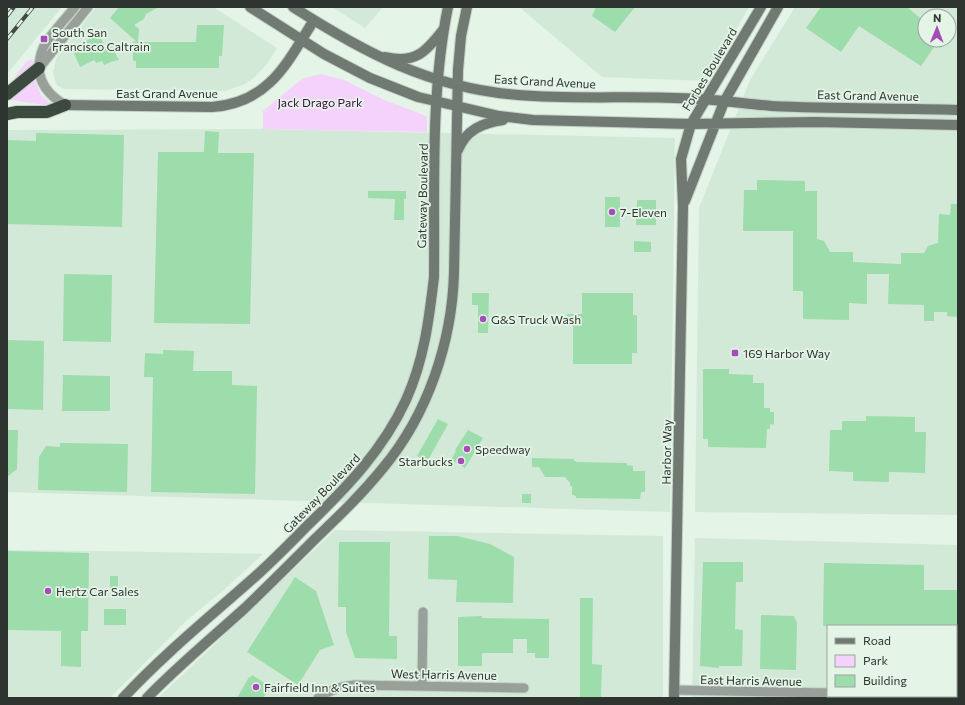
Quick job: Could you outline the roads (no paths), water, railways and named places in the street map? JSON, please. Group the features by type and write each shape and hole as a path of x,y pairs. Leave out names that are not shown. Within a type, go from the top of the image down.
{"highway":[{"path":"7,94 39,68"},
{"path":"7,114 17,112 47,112 65,105"}],"main road":[{"path":"250,7 301,40 354,70 401,91 457,107 515,119"},
{"path":"293,7 314,20"},
{"name":"Gateway Boulevard","path":"123,698 167,654 268,565 348,487 372,458 399,413 421,359 428,330 432,301 434,277 437,102 443,30 448,7"},
{"path":"147,698 172,672 262,591 358,497 384,467 405,438 421,407 438,366 450,319 454,273 457,85 461,36 467,7"},
{"name":"Forbes Boulevard","path":"691,124 707,100 761,7"},
{"path":"715,124 724,102 778,7"},
{"name":"East Grand Avenue","path":"65,105 212,107 233,105 254,96 270,84 314,20 374,55 394,64 457,85 500,93 534,96 707,100 774,106 958,110"},
{"path":"374,55 396,59 415,57 428,50 443,30"},
{"path":"456,163 462,141 472,130 490,122 515,119 691,124 816,122 958,125"},
{"name":"Harbor Way","path":"674,694 683,206 681,159 691,124"},
{"name":"Harbor Way","path":"683,206 715,124"}],"street":[{"path":"65,105 47,92 41,79 39,68 43,48 75,7"},
{"path":"39,68 88,7"},
{"path":"422,686 423,612"},
{"name":"West Harris Avenue","path":"318,698 332,690 354,685 524,688"},
{"name":"East Harris Avenue","path":"674,694 827,693"}],"railway":[{"path":"7,16 14,7"},
{"path":"7,39 33,7"}],"place":[{"name":"South San Francisco Caltrain","path":"44,39"},
{"name":"7-Eleven","path":"612,212"},
{"name":"G&S Truck Wash","path":"483,319"},
{"name":"169 Harbor Way","path":"735,353"},
{"name":"Speedway","path":"467,449"},
{"name":"Starbucks","path":"461,461"},
{"name":"Hertz Car Sales","path":"48,591"},
{"name":"Fairfield Inn & Suites","path":"256,687"}],"park label":[{"name":"Jack Drago Park","path":"320,102"}]}
